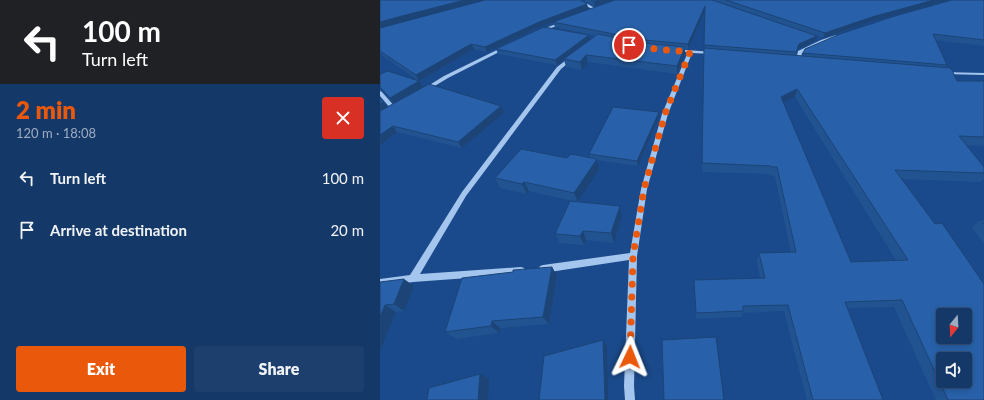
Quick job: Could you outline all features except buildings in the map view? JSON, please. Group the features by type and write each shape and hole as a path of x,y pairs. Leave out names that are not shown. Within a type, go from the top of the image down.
{"street":[{"path":"577,0 595,9"},
{"path":"587,12 601,6"},
{"path":"538,32 566,21"},
{"path":"545,29 558,31"},
{"path":"798,60 800,52 822,41 842,34"},
{"path":"816,39 822,41"},
{"path":"420,93 446,77 509,46"},
{"path":"667,50 721,54"},
{"path":"630,400 629,386 633,256 644,189 665,114 690,52"},
{"path":"413,278 464,194 559,68 576,55"},
{"path":"790,60 806,61"},
{"path":"937,72 984,74"},
{"path":"380,93 393,108"},
{"path":"387,112 400,104"},
{"path":"380,283 413,278 531,270 633,256"}],"route":[{"path":"629,45 644,48 690,52 665,114 644,189 633,256 630,357"}]}
